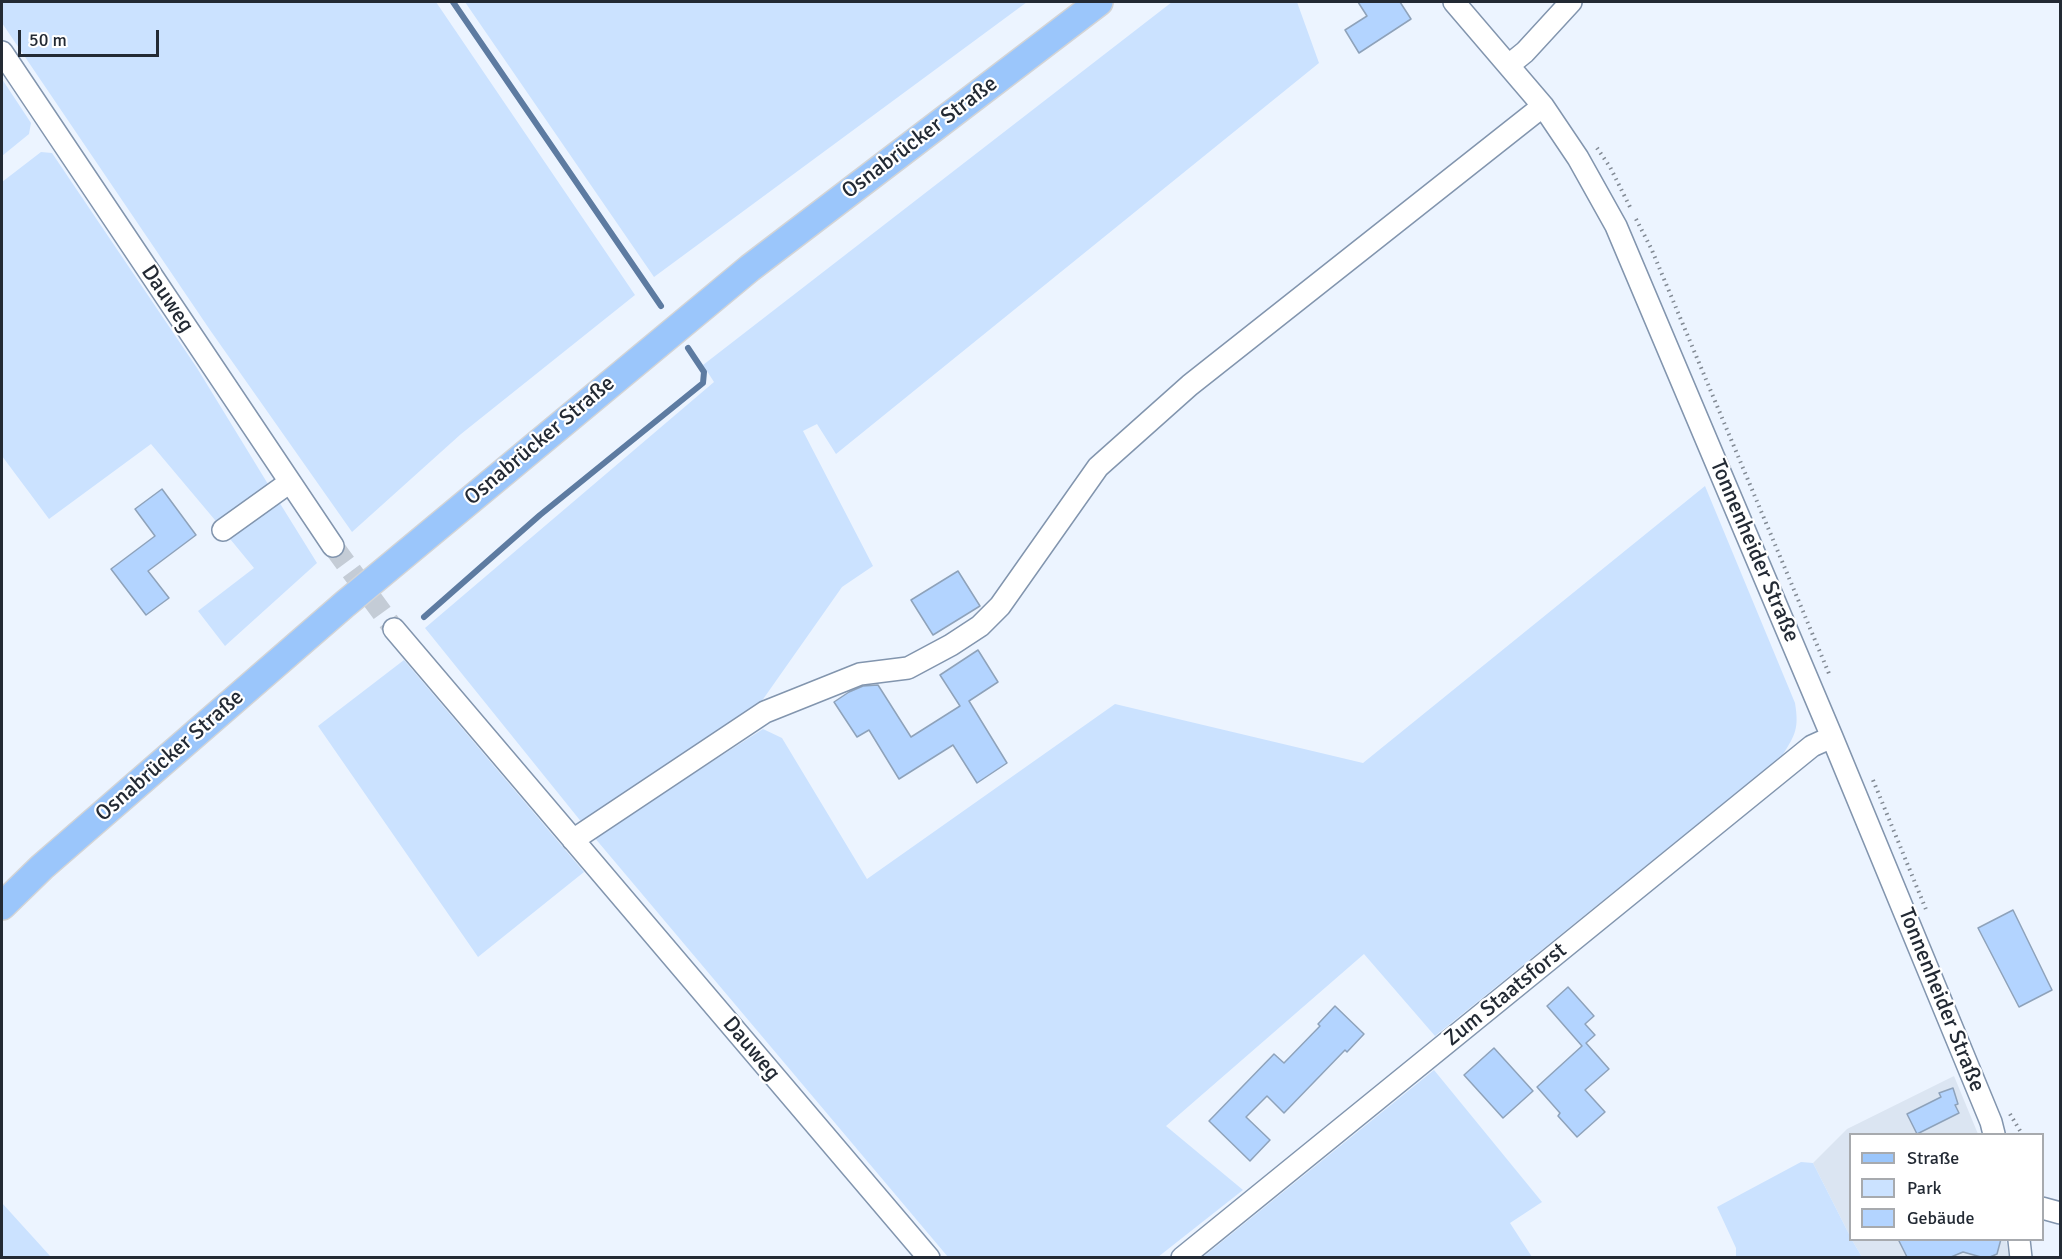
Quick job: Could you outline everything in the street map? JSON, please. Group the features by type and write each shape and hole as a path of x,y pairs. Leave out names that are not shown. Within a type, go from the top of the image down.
{"main road":[{"name":"Osnabrücker Straße","path":"2,906 51,860 345,604 732,283 1099,2"}],"street":[{"name":"Tonnenheider Straße","path":"1454,2 1543,106 1578,158 1616,226 1832,736 1994,1133"},
{"path":"1509,65 1526,52 1571,2"},
{"name":"Dauweg","path":"2,52 333,546"},
{"path":"573,840 765,712 860,674 908,668 980,626 1000,606 1098,467 1190,386 1543,106"},
{"path":"223,530 290,482"},
{"name":"Dauweg","path":"394,629 929,1257"},
{"name":"Zum Staatsforst","path":"1182,1257 1812,746 1832,736"},
{"path":"2044,1208 2061,1213"},
{"path":"2019,1241 2021,1257"}],"shaded area":[{"path":"1954,1076 1978,1133 1849,1133 1849,1234 1813,1163 1847,1129"},
{"path":"1853,1241 2006,1241 2009,1257 1862,1257"}],"green space":[{"path":"2,2 436,2 635,295 461,434 352,532 210,330 2,23"},
{"path":"465,2 1027,2 654,277"},
{"path":"1172,2 1297,2 1319,63 836,454 817,424 803,431 873,566 842,587 759,705 583,824 425,628 714,382 703,365"},
{"path":"2,79 31,123 29,134 2,156"},
{"path":"41,152 52,153 197,368 271,489 220,526 151,444 49,519 2,456 2,182"},
{"path":"1705,486 1795,703 1797,719 1795,731 1782,756 1435,1036 1364,954 1166,1126 1243,1190 1158,1257 948,1257 594,837 763,729 782,738 867,879 1115,704 1363,763"},
{"path":"276,497 317,563 225,646 198,611 254,568 226,534"},
{"path":"404,660 584,872 478,957 318,726"},
{"path":"1434,1070 1542,1202 1510,1223 1532,1257 1203,1257"},
{"path":"1801,1162 1813,1163 1849,1234 1849,1241 1853,1241 1862,1257 1736,1257 1736,1248 1717,1207"},
{"path":"2,1203 51,1257 2,1257"}],"building":[{"path":"1358,2 1400,2 1411,19 1359,53 1345,30 1367,16"},
{"path":"162,489 196,535 148,571 169,598 146,615 111,569 155,536 135,509"},
{"path":"958,571 980,606 933,635 911,600"},
{"path":"978,650 998,682 969,701 1007,763 977,783 953,745 899,779 869,730 857,737 834,702 863,686 878,685 911,737 960,706 940,675"},
{"path":"2013,910 2052,990 2019,1007 1978,928"},
{"path":"1568,987 1594,1016 1585,1024 1595,1035 1586,1043 1609,1069 1585,1090 1605,1112 1577,1137 1537,1087 1582,1046 1547,1006"},
{"path":"1335,1006 1364,1034 1347,1052 1345,1050 1284,1113 1267,1096 1246,1117 1270,1140 1250,1161 1209,1121 1274,1054 1284,1063 1320,1026 1318,1024"},
{"path":"1494,1048 1533,1091 1503,1118 1464,1075"},
{"path":"1953,1088 1958,1104 1955,1105 1959,1113 1916,1133 1907,1114 1941,1097 1939,1093"},
{"path":"1899,1241 2000,1241 1997,1254 1990,1257 1963,1252 1951,1257 1907,1257"}],"waterway":[{"path":"453,2 661,306"},
{"path":"424,617 540,515 703,383 704,372 688,348"}],"tunnel":[{"path":"333,546 394,629"}]}
